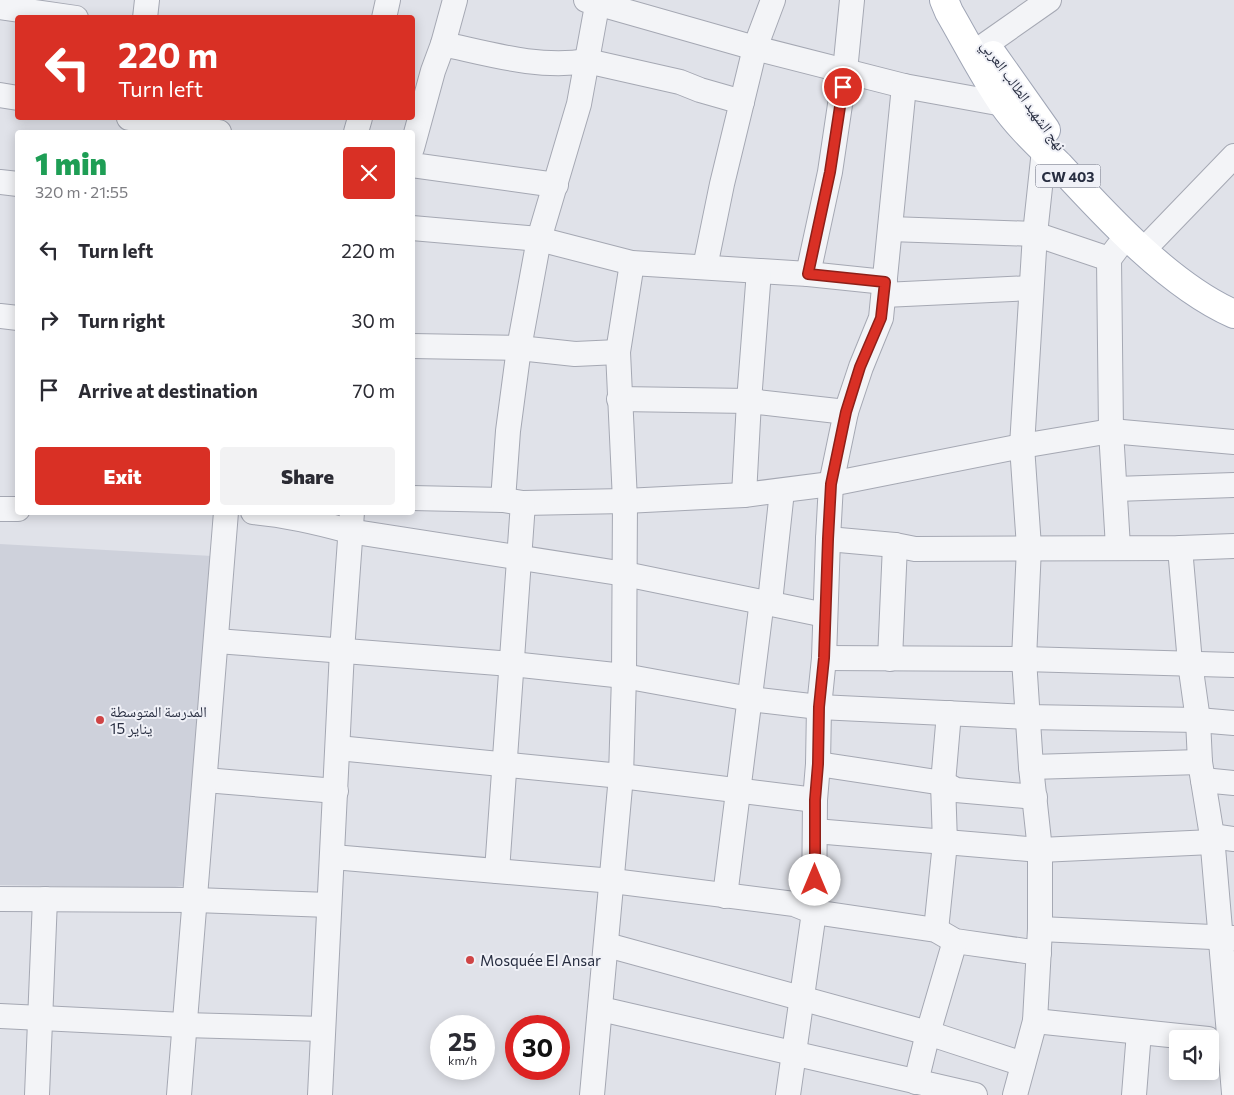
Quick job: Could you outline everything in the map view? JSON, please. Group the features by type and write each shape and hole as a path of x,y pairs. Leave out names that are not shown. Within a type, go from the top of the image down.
{"main road":[{"name":"نهج الشهيد الطالب العربي","path":"944,0 949,12 1003,104 1044,150 1094,194 1152,240 1203,278 1234,294"},
{"name":"نهج الشهيد الطالب العربي","path":"964,0 985,45 1094,194 1126,234 1171,273 1199,294 1234,314"}],"street":[{"path":"145,15 147,0"},
{"path":"385,15 388,0"},
{"path":"415,130 423,69 443,44 455,0"},
{"path":"705,267 755,48 773,0"},
{"path":"808,274 830,172 845,70 852,0"},
{"path":"985,45 1049,0"},
{"path":"497,871 520,556 513,501 508,431 539,239 579,104 587,61 594,1 755,48 904,86 1003,104"},
{"path":"0,7 55,15"},
{"path":"443,44 550,64 587,61 680,82 742,102"},
{"path":"788,1095 814,912 815,800 819,707 824,658 831,484 846,412 860,367 881,318 904,86"},
{"path":"0,95 15,98"},
{"path":"131,121 203,130"},
{"path":"1015,1095 1035,1021 1040,929 1040,850 1031,767 1024,659 1029,547 1022,446 1035,234 1044,150"},
{"path":"1152,240 1234,156"},
{"path":"415,165 556,185"},
{"path":"0,182 15,184"},
{"path":"415,228 539,239 632,263 808,274 885,288 1031,288"},
{"path":"890,229 1035,234 1109,259"},
{"path":"1118,547 1112,431 1109,259 1126,234"},
{"path":"592,1095 622,776 625,501 618,352 632,263"},
{"path":"744,495 759,271"},
{"path":"0,316 15,318"},
{"path":"415,346 520,348 575,354 618,352"},
{"path":"619,399 749,401 846,412"},
{"path":"415,498 513,501 625,501 744,495 831,484 1022,446 1112,431 1234,442"},
{"path":"1115,490 1234,486"},
{"path":"770,602 782,491"},
{"path":"0,509 15,509"},
{"path":"179,1095 226,515"},
{"path":"283,515 318,522 350,522 520,556 770,602 825,615"},
{"path":"320,1095 350,522"},
{"path":"828,539 895,545 915,549 1234,546"},
{"path":"890,659 895,545"},
{"path":"1180,548 1202,771 1219,839 1227,938 1220,1040 1234,1093"},
{"path":"726,896 737,790 761,608 770,602"},
{"path":"216,642 512,664 624,676 750,699 819,707 1027,717 1198,720 1234,723"},
{"path":"824,658 1024,659 1234,664"},
{"path":"916,1082 928,1033 946,935 943,783 950,714"},
{"path":"338,748 622,776 815,800"},
{"path":"818,764 943,783 956,790 1034,798"},
{"path":"1031,767 1202,771 1234,783"},
{"path":"205,780 336,791"},
{"path":"815,832 1040,850 1219,839"},
{"path":"333,857 613,881 794,904 814,912 1039,953"},
{"path":"0,899 195,900 329,904"},
{"path":"37,1095 45,899"},
{"path":"1040,929 1227,938"},
{"path":"607,945 928,1033 1023,1064"},
{"path":"601,1010 975,1095"},
{"path":"0,1016 184,1025 323,1029"},
{"path":"1035,1021 1220,1040"},
{"path":"1134,1095 1139,1032"}],"shaded area":[{"name":"المدرسة المتوسطة 15 يناير","path":"0,544 212,556 189,885 168,888 0,885"}],"place":[{"name":"المدرسة المتوسطة 15 يناير","path":"100,720"},
{"name":"Mosquée El Ansar","path":"470,960"}],"route":[{"path":"815,880 815,800 819,707 824,658 831,484 846,412 860,367 881,318 885,282 808,274 830,172 843,87"}]}
